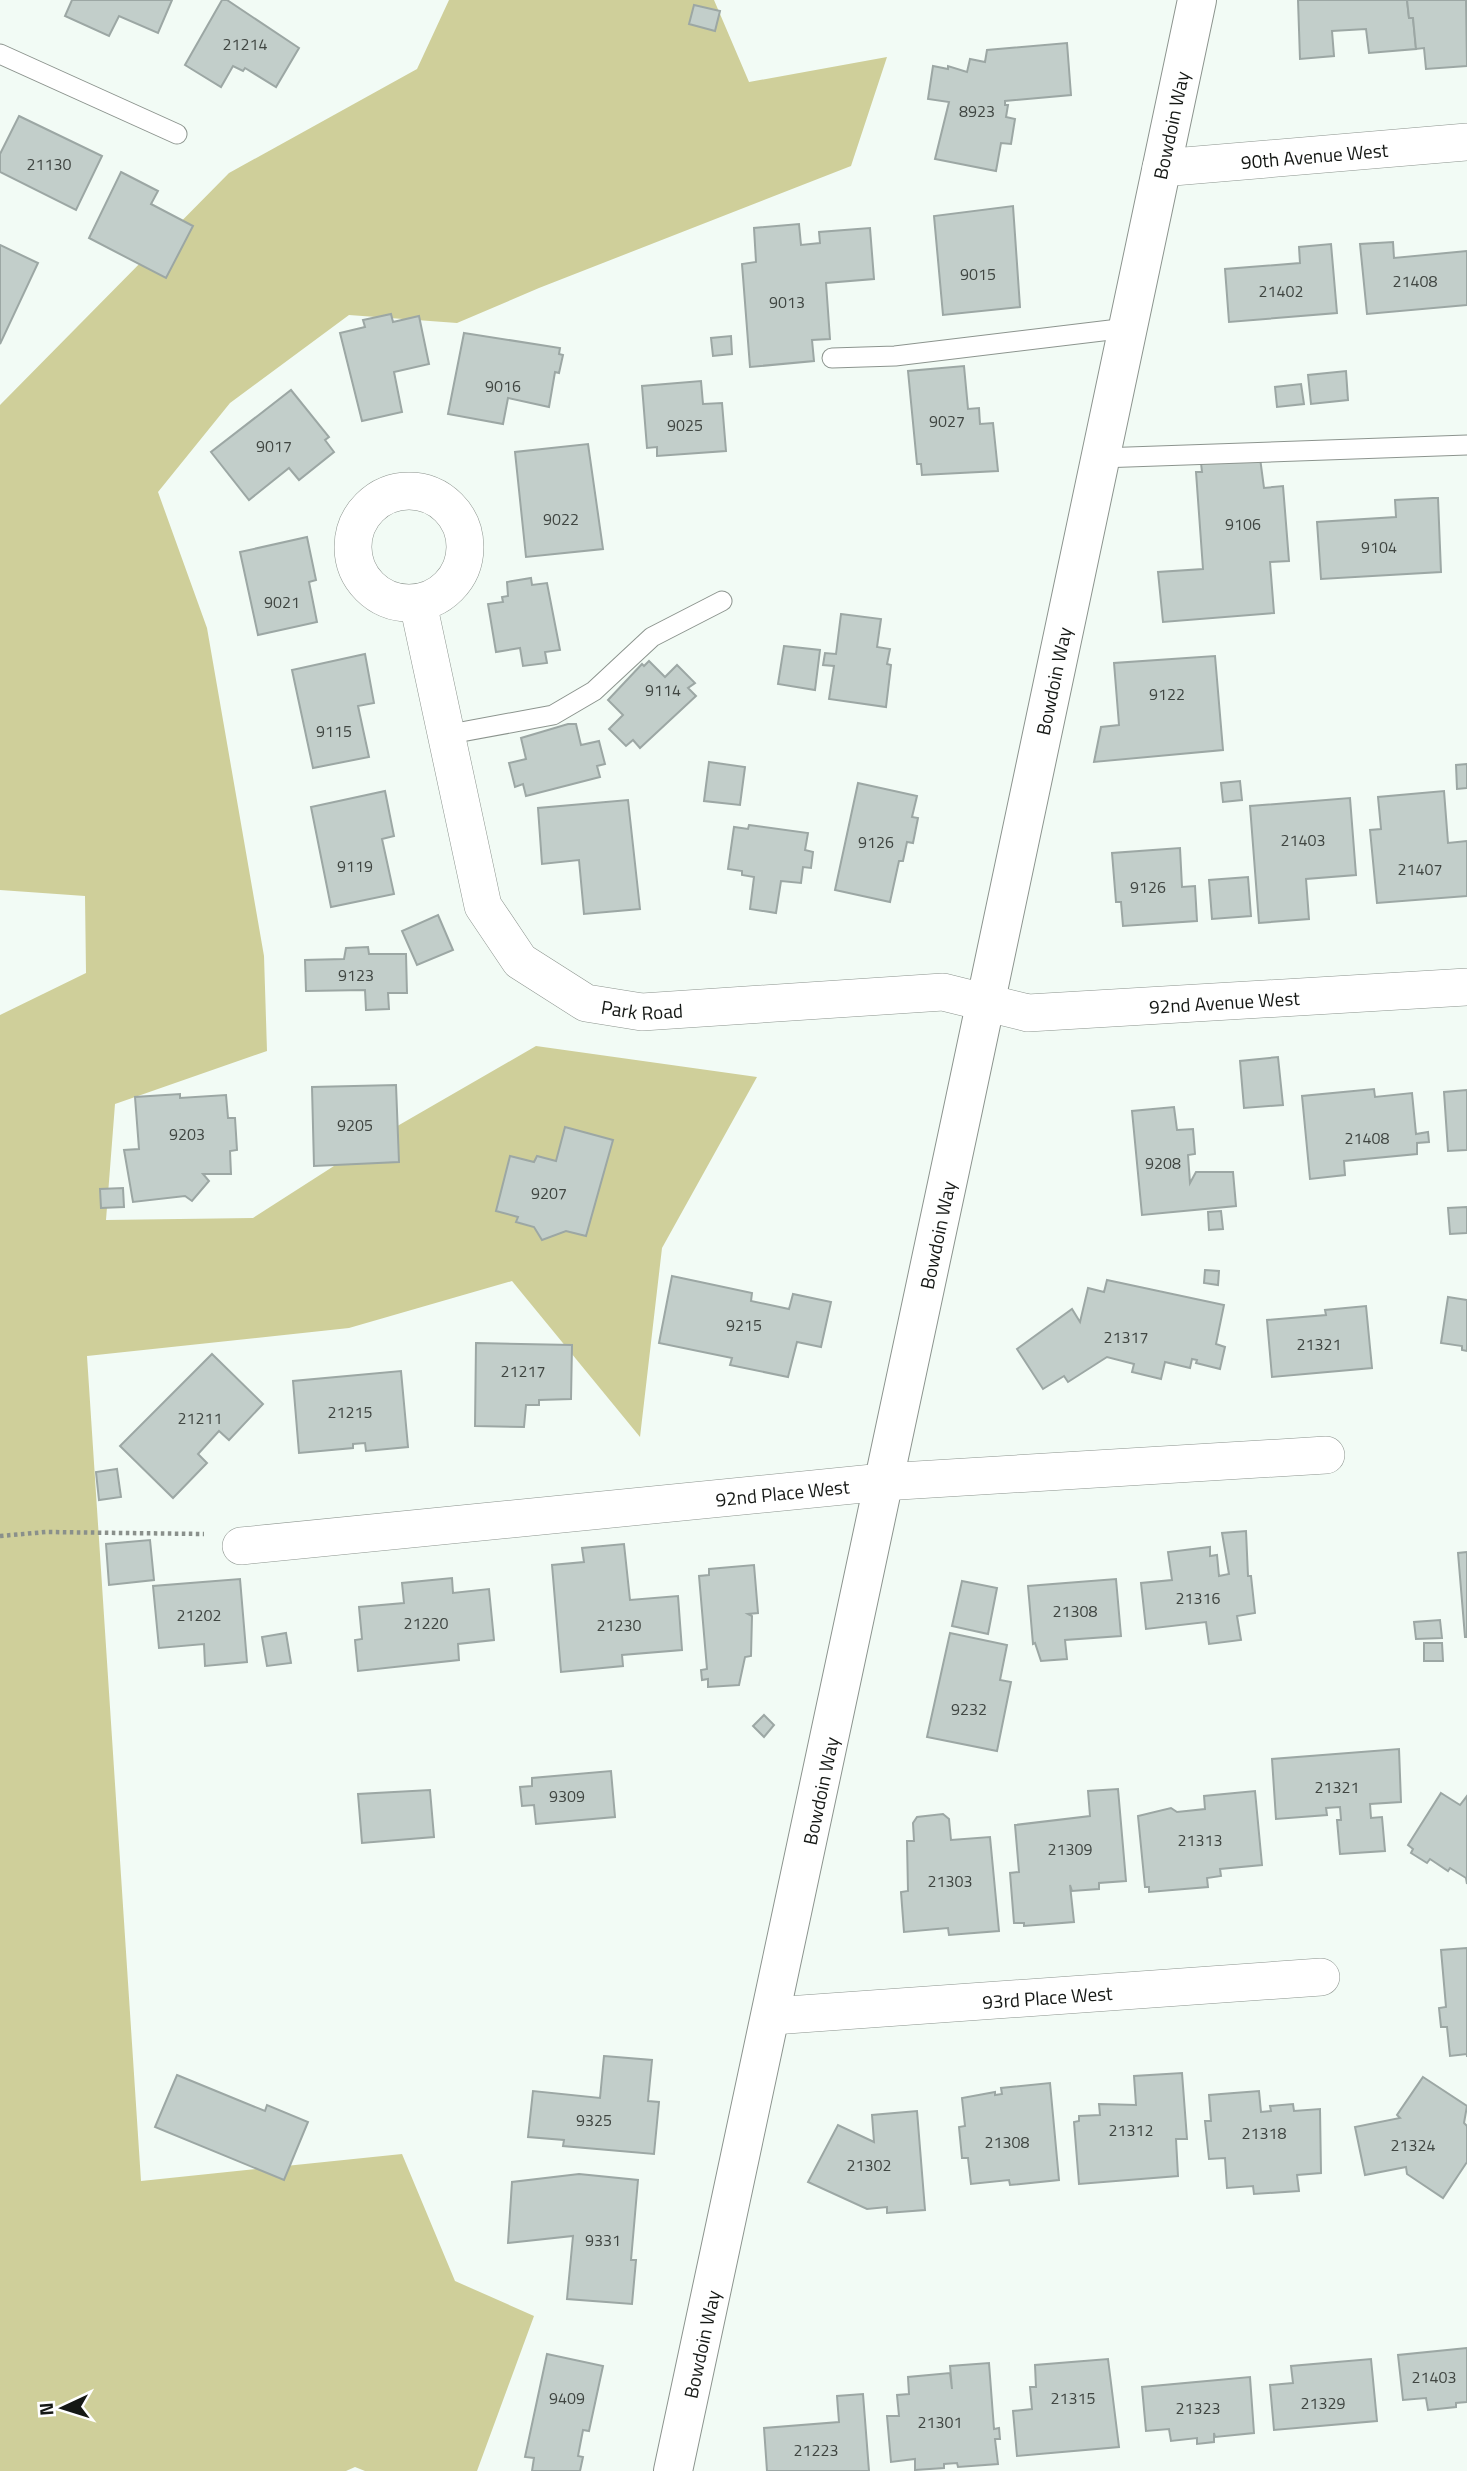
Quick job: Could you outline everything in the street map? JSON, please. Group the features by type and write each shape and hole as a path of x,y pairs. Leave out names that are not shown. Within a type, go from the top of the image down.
{"street":[{"name":"Bowdoin Way","path":"673,2471 773,2016 883,1482 1197,0"},
{"name":"90th Avenue West","path":"1161,168 1467,142"},
{"name":"Park Road","path":"418,603 444,735 483,906 520,961 586,1003 642,1012 943,992 984,1002"},
{"name":"92nd Avenue West","path":"984,1002 1028,1013 1467,987"},
{"name":"92nd Place West","path":"241,1546 883,1482 1326,1455"},
{"name":"93rd Place West","path":"773,2016 1321,1977"}],"lane":[{"path":"0,54 177,134"},
{"path":"832,358 908,355 1127,328"},
{"path":"1100,458 1467,445"},
{"path":"444,735 553,715 594,691 652,636 722,601"}],"path":[{"path":"0,1536 46,1532 164,1535 230,1533 241,1546"}],"green space":[{"path":"449,0 714,0 749,82 887,57 851,166 539,288 457,323 349,315 230,403 158,492 207,628 264,956 267,1051 115,1104 106,1220 253,1218 387,1132 536,1046 757,1077 662,1248 640,1437 512,1281 349,1328 87,1356 141,2181 402,2154 455,2281 534,2316 477,2471 365,2471 355,2467 346,2471 0,2471 0,1015 86,973 85,896 0,890 0,405 229,173 417,69"}],"building":[{"path":"72,0 172,0 158,33 119,16 109,36 65,16"},
{"path":"222,0 227,0 299,48 276,87 245,68 243,71 233,66 221,87 185,65"},
{"path":"1298,0 1407,0 1409,18 1413,18 1416,49 1369,53 1366,29 1332,31 1334,56 1300,59"},
{"path":"1407,0 1466,0 1467,66 1426,69 1424,48 1416,49 1413,18 1409,18"},
{"path":"694,5 720,11 715,31 689,24"},
{"path":"1067,43 1071,95 1005,101 1005,105 1008,105 1006,117 1015,119 1011,144 1001,143 996,171 935,159 949,102 928,99 933,66 948,69 948,66 967,72 970,59 985,62 987,50"},
{"path":"19,116 102,156 76,210 0,172 0,154"},
{"path":"121,172 158,191 151,204 193,226 166,278 89,238"},
{"path":"1013,206 1020,307 943,315 934,216"},
{"path":"799,224 801,245 820,243 819,232 870,228 874,279 826,283 830,339 812,340 814,361 750,367 742,264 756,262 754,228"},
{"path":"1393,242 1394,258 1467,251 1467,305 1367,314 1360,244"},
{"path":"1331,244 1337,313 1229,322 1225,269 1300,263 1299,247"},
{"path":"0,245 38,263 0,344"},
{"path":"391,314 393,322 419,316 429,364 394,372 402,412 362,421 340,333 365,327 363,320"},
{"path":"464,333 560,348 559,354 563,355 559,373 555,372 549,407 508,398 503,424 448,414"},
{"path":"731,336 732,354 713,356 711,338"},
{"path":"964,366 968,409 979,408 980,424 993,423 998,471 922,475 921,464 917,464 908,371"},
{"path":"1346,371 1348,400 1311,404 1308,375"},
{"path":"701,381 703,404 722,403 726,451 657,456 657,447 647,448 642,386"},
{"path":"1301,384 1304,404 1277,407 1275,387"},
{"path":"291,390 329,437 325,440 334,452 299,480 289,468 249,500 211,452"},
{"path":"588,444 603,549 526,557 515,452"},
{"path":"1260,458 1264,488 1283,486 1289,561 1270,562 1274,613 1163,622 1158,572 1203,569 1196,472 1202,472 1201,463"},
{"path":"1438,498 1441,572 1321,579 1317,522 1396,517 1395,500"},
{"path":"307,537 316,580 309,582 317,622 258,635 240,552"},
{"path":"531,578 532,585 547,583 560,650 545,652 547,663 523,666 520,648 496,652 488,604 503,602 502,597 508,596 507,582"},
{"path":"841,614 881,619 877,647 890,649 887,664 891,665 886,707 829,699 834,666 823,665 825,653 836,654"},
{"path":"784,646 820,650 815,690 778,684"},
{"path":"365,654 374,703 358,706 369,757 313,768 292,670"},
{"path":"1215,656 1223,750 1094,762 1101,727 1119,725 1114,663"},
{"path":"649,661 665,677 677,665 695,683 688,688 696,696 640,748 633,740 626,746 609,729 623,715 608,700 642,664 644,666"},
{"path":"576,724 581,745 599,741 605,764 597,766 600,777 526,796 523,784 515,787 509,763 526,759 521,738"},
{"path":"709,762 745,767 740,805 704,801"},
{"path":"1467,764 1467,788 1457,789 1456,765"},
{"path":"1240,781 1242,800 1223,802 1221,783"},
{"path":"858,783 917,796 912,817 918,818 913,843 907,842 903,861 899,861 890,902 835,890"},
{"path":"385,791 394,836 382,839 394,894 331,907 311,807"},
{"path":"1444,791 1448,843 1467,841 1467,896 1377,903 1370,830 1381,829 1378,797"},
{"path":"1350,798 1356,875 1306,879 1309,919 1259,923 1250,806"},
{"path":"628,800 640,909 584,914 579,860 542,864 538,808"},
{"path":"749,825 808,833 805,850 813,852 811,868 803,867 801,883 781,881 776,913 750,909 754,877 742,875 742,871 728,869 734,827 748,829"},
{"path":"1180,848 1182,887 1195,886 1197,921 1123,926 1121,902 1116,902 1112,853"},
{"path":"1248,877 1251,916 1212,919 1209,880"},
{"path":"438,915 453,950 417,965 402,931"},
{"path":"368,947 369,954 406,954 407,993 388,993 389,1009 366,1010 365,990 306,991 305,960 344,959 346,948"},
{"path":"1278,1057 1283,1105 1244,1108 1240,1061"},
{"path":"396,1085 399,1162 314,1166 312,1087"},
{"path":"1374,1089 1375,1097 1412,1093 1416,1134 1428,1132 1429,1142 1417,1143 1417,1154 1344,1161 1345,1175 1310,1179 1302,1096"},
{"path":"1467,1090 1467,1150 1448,1151 1444,1092"},
{"path":"180,1094 180,1098 226,1095 228,1118 235,1118 237,1150 230,1151 231,1174 203,1174 209,1181 192,1201 185,1196 133,1202 124,1150 139,1149 135,1097"},
{"path":"1174,1107 1177,1130 1193,1129 1195,1154 1188,1155 1190,1183 1196,1172 1233,1172 1236,1206 1142,1215 1132,1111"},
{"path":"565,1127 613,1140 586,1236 566,1231 542,1240 534,1227 516,1222 518,1217 496,1211 510,1156 534,1162 537,1156 556,1161"},
{"path":"123,1188 124,1207 101,1208 100,1189"},
{"path":"1467,1207 1467,1233 1450,1234 1448,1208"},
{"path":"1221,1211 1223,1229 1209,1230 1208,1212"},
{"path":"1205,1270 1219,1271 1218,1285 1204,1283"},
{"path":"672,1276 752,1293 751,1301 789,1309 793,1294 831,1302 821,1347 797,1342 788,1377 730,1365 732,1358 659,1343"},
{"path":"1107,1280 1224,1305 1216,1344 1225,1347 1220,1369 1196,1363 1197,1360 1192,1359 1190,1368 1165,1362 1161,1379 1132,1372 1134,1364 1107,1357 1068,1382 1064,1376 1043,1389 1017,1349 1072,1309 1080,1322 1088,1288 1104,1292"},
{"path":"1448,1297 1467,1300 1467,1351 1462,1350 1462,1346 1441,1343"},
{"path":"1366,1306 1372,1368 1272,1377 1267,1320 1326,1315 1325,1310"},
{"path":"476,1343 572,1345 571,1399 539,1400 539,1405 526,1405 524,1427 475,1426"},
{"path":"212,1354 263,1404 229,1440 219,1431 198,1454 207,1463 173,1498 120,1446"},
{"path":"401,1371 408,1447 366,1451 365,1443 353,1444 353,1448 299,1453 293,1381"},
{"path":"117,1469 121,1497 99,1500 96,1472"},
{"path":"1246,1531 1248,1576 1251,1576 1255,1613 1237,1616 1241,1640 1209,1644 1206,1622 1146,1629 1141,1583 1172,1580 1168,1552 1210,1547 1210,1556 1217,1555 1219,1576 1229,1574 1222,1533"},
{"path":"150,1540 154,1580 109,1585 106,1544"},
{"path":"624,1544 630,1600 678,1596 682,1650 622,1655 623,1666 561,1672 552,1565 584,1562 582,1548"},
{"path":"1467,1552 1467,1637 1465,1637 1458,1553"},
{"path":"754,1565 758,1613 748,1614 752,1616 751,1656 745,1657 739,1685 708,1687 708,1679 702,1680 701,1670 707,1669 699,1576 709,1575 709,1569"},
{"path":"452,1578 453,1593 489,1589 494,1640 458,1644 459,1660 358,1671 355,1640 362,1639 359,1607 404,1603 402,1583"},
{"path":"240,1579 247,1662 205,1666 204,1644 159,1648 153,1586"},
{"path":"1116,1579 1121,1636 1065,1640 1067,1659 1041,1661 1035,1643 1033,1644 1028,1586"},
{"path":"962,1581 997,1588 988,1634 952,1626"},
{"path":"1440,1620 1442,1638 1416,1639 1414,1622"},
{"path":"286,1633 291,1663 267,1666 262,1637"},
{"path":"950,1633 1007,1645 1000,1680 1011,1682 997,1751 927,1737"},
{"path":"1424,1643 1442,1643 1443,1661 1424,1661"},
{"path":"764,1715 774,1725 764,1737 753,1726"},
{"path":"1399,1749 1401,1802 1370,1804 1371,1818 1382,1817 1385,1851 1340,1854 1337,1820 1341,1820 1340,1807 1326,1808 1327,1815 1276,1819 1272,1759"},
{"path":"611,1771 615,1817 536,1824 534,1805 522,1806 520,1787 532,1786 532,1778"},
{"path":"1118,1789 1126,1881 1099,1883 1099,1889 1072,1891 1070,1885 1074,1922 1024,1926 1024,1923 1014,1923 1010,1873 1019,1872 1015,1825 1090,1816 1088,1791"},
{"path":"430,1790 434,1837 362,1843 358,1794"},
{"path":"1255,1791 1262,1865 1220,1869 1221,1876 1207,1878 1208,1887 1149,1892 1149,1887 1145,1887 1138,1816 1171,1808 1177,1812 1205,1809 1204,1796"},
{"path":"1441,1793 1460,1805 1467,1796 1467,1884 1466,1878 1450,1868 1448,1871 1430,1859 1427,1863 1411,1853 1413,1849 1408,1845"},
{"path":"943,1814 949,1819 951,1840 990,1837 999,1931 949,1935 948,1928 904,1932 901,1892 908,1891 907,1841 914,1841 913,1823 917,1817"},
{"path":"1467,1948 1467,2054 1450,2056 1447,2027 1441,2027 1439,2008 1446,2007 1441,1950"},
{"path":"604,2056 652,2060 648,2101 659,2102 654,2154 563,2146 564,2140 528,2137 533,2091 600,2098"},
{"path":"1182,2073 1187,2139 1176,2139 1178,2176 1079,2184 1074,2122 1079,2121 1079,2116 1100,2115 1099,2104 1136,2105 1134,2076"},
{"path":"177,2075 265,2111 267,2105 308,2122 284,2180 155,2127"},
{"path":"1423,2077 1467,2106 1464,2123 1467,2126 1467,2162 1443,2198 1407,2174 1406,2167 1365,2175 1355,2127 1400,2118 1397,2115"},
{"path":"1050,2083 1059,2180 1010,2185 1009,2180 971,2184 968,2158 962,2158 959,2127 965,2126 962,2098 995,2092 995,2095 1002,2094 1001,2088"},
{"path":"1259,2091 1261,2112 1271,2111 1270,2106 1293,2104 1294,2111 1320,2109 1321,2173 1297,2175 1299,2191 1254,2194 1253,2186 1227,2188 1225,2158 1209,2159 1205,2121 1211,2121 1209,2095"},
{"path":"917,2111 925,2210 887,2213 887,2207 867,2209 808,2182 838,2125 874,2142 872,2115"},
{"path":"579,2174 638,2180 631,2260 636,2260 632,2304 567,2299 573,2236 508,2243 512,2182"},
{"path":"1467,2348 1467,2402 1456,2403 1456,2407 1428,2410 1426,2398 1403,2400 1398,2355"},
{"path":"547,2354 603,2366 589,2431 583,2430 578,2456 583,2457 580,2471 532,2471 534,2458 525,2457"},
{"path":"1108,2359 1119,2447 1017,2456 1013,2411 1032,2409 1030,2387 1036,2387 1035,2365"},
{"path":"1371,2359 1377,2421 1274,2430 1270,2385 1293,2383 1291,2366"},
{"path":"989,2363 994,2429 999,2428 1000,2439 995,2439 998,2464 958,2467 957,2463 944,2464 944,2468 915,2470 915,2459 891,2462 887,2416 899,2416 897,2395 909,2394 908,2377 950,2373 952,2389 950,2366"},
{"path":"1250,2377 1254,2433 1215,2437 1214,2433 1214,2442 1197,2444 1197,2438 1171,2441 1169,2429 1146,2431 1142,2387"},
{"path":"863,2394 869,2471 767,2471 764,2428 839,2422 837,2396"}]}
